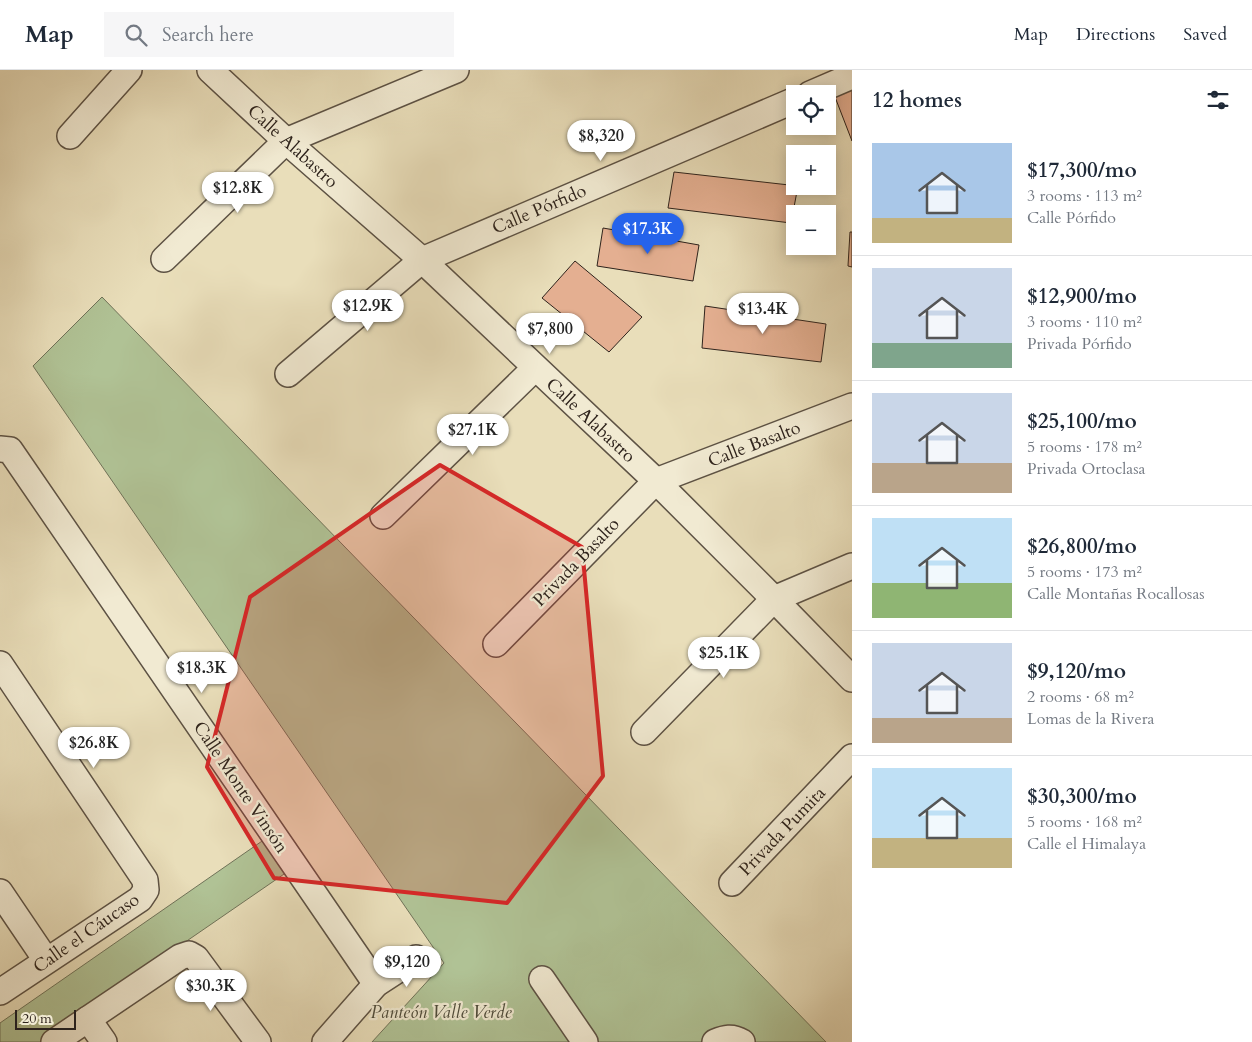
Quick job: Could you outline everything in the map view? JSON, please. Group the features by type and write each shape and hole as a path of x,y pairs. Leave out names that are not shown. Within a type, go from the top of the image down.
{"street":[{"path":"70,136 129,70"},
{"name":"Calle Alabastro","path":"210,70 286,141 422,260 656,481 852,679"},
{"path":"164,259 286,141 456,70"},
{"path":"831,85 852,76"},
{"name":"Calle Pórfido","path":"288,374 422,260 786,104"},
{"path":"384,516 535,368"},
{"name":"Calle Basalto","path":"656,481 852,406"},
{"name":"Calle Monte Vinsón","path":"0,449 10,450 376,984"},
{"name":"Privada Basalto","path":"496,644 656,481"},
{"path":"644,732 774,599 852,566"},
{"name":"Calle el Cáucaso","path":"0,664 144,880 146,890 140,898 0,992"},
{"name":"Privada Pumita","path":"732,883 852,757"},
{"path":"0,892 46,960"},
{"path":"54,1042 180,957 189,954 196,958 258,1042"},
{"path":"325,1042 376,984 416,958"},
{"path":"542,979 585,1042"},
{"path":"88,1019 104,1042"}],"highlighted area":[{"path":"440,465 582,547 603,776 507,903 274,878 207,767 250,597"}],"green space":[{"name":"Panteón Valle Verde","path":"102,297 826,1042 372,1042 444,963 33,366"},
{"path":"265,839 287,872 40,1042 0,1042 0,1023"}],"building":[{"path":"852,89 852,141 836,100 836,97"},
{"path":"674,172 786,185 786,195 796,195 794,205 786,205 786,222 668,208"},
{"path":"603,228 699,245 693,281 597,266"},
{"path":"850,232 852,232 852,267 848,266"},
{"path":"575,261 642,317 609,352 542,298"},
{"path":"705,306 826,324 821,362 702,348"}]}
